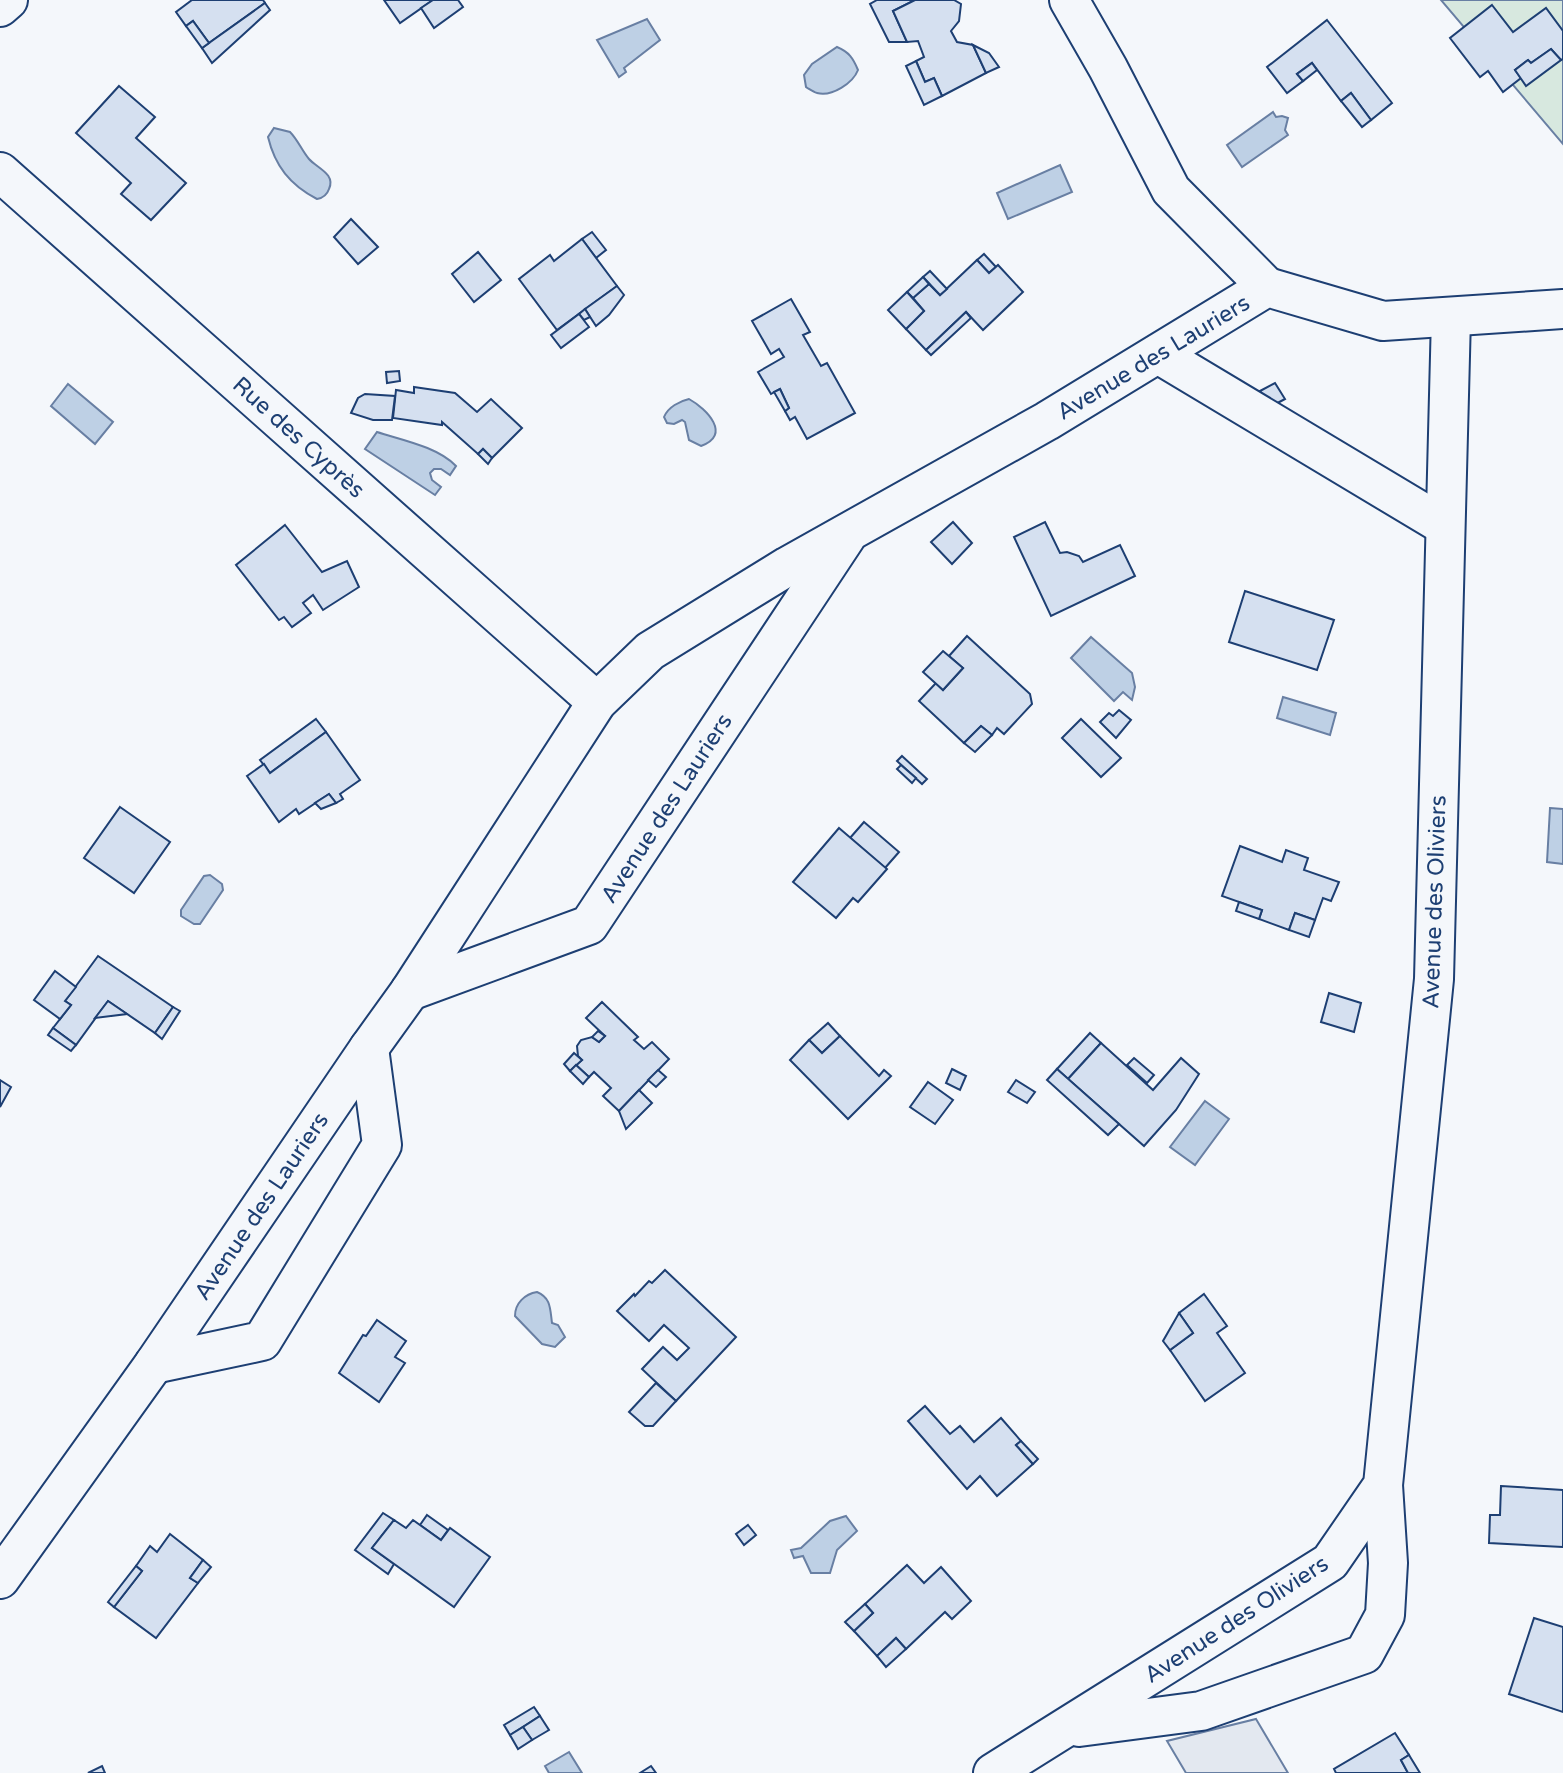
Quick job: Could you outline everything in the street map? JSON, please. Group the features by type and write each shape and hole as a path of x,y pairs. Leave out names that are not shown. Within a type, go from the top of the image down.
{"street":[{"path":"0,7 8,0"},
{"path":"1069,0 1108,68 1171,190 1267,288"},
{"name":"Rue des Cyprès","path":"0,173 597,702"},
{"name":"Avenue des Lauriers","path":"0,1580 154,1364 410,990 597,702 650,651 788,566 1047,421 1267,288 1383,321 1563,309"},
{"name":"Avenue des Oliviers","path":"1067,1729 1201,1711 1364,1654 1385,1615 1388,1563 1383,1485 1434,979 1451,317"},
{"path":"1158,354 1445,526"},
{"name":"Avenue des Lauriers","path":"410,990 589,925 849,532"},
{"path":"154,1364 262,1341 382,1145 369,1048"},
{"name":"Avenue des Oliviers","path":"993,1773 1330,1562 1383,1485"}],"shaded area":[{"path":"1441,0 1563,0 1563,144"},
{"path":"1256,1719 1288,1773 1186,1773 1167,1741"}],"water":[{"path":"647,19 660,40 624,68 626,72 619,77 597,40"},
{"path":"837,47 845,51 858,70 852,80 841,88 823,94 806,87 804,75 812,64"},
{"path":"1273,112 1276,117 1288,118 1285,130 1288,135 1242,167 1227,145"},
{"path":"274,128 290,132 309,159 328,175 330,184 324,196 317,199 299,187 279,166 268,137"},
{"path":"1060,165 1072,192 1008,219 997,193"},
{"path":"68,384 113,422 95,444 51,406"},
{"path":"689,399 709,415 716,429 710,441 701,446 689,440 685,422 682,420 674,424 667,423 664,417 668,410"},
{"path":"377,432 430,449 456,466 450,475 441,469 434,469 430,473 432,480 441,487 435,495 365,449"},
{"path":"1091,637 1132,673 1135,687 1132,700 1123,692 1114,701 1071,658"},
{"path":"1283,697 1336,713 1330,735 1277,718"},
{"path":"1550,808 1563,809 1563,864 1547,862"},
{"path":"210,875 222,884 223,890 200,924 194,924 181,916 181,910 204,876"},
{"path":"1205,1101 1229,1119 1195,1165 1170,1147"},
{"path":"537,1292 547,1300 552,1323 558,1325 565,1337 555,1347 542,1344 515,1316 521,1300"},
{"path":"846,1516 857,1531 837,1550 830,1573 811,1573 803,1556 794,1558 791,1550 801,1548 830,1521"},
{"path":"569,1752 582,1773 549,1773 545,1766"}],"building":[{"path":"192,0 263,0 265,3 209,43 193,21 186,26 176,12"},
{"path":"384,0 433,0 400,23"},
{"path":"433,0 458,0 463,7 434,28 421,8"},
{"path":"877,0 915,0 893,11 907,42 889,42 870,4"},
{"path":"915,0 954,0 961,4 959,21 951,31 957,42 973,45 986,73 942,96 934,78 925,82 916,61 924,57 918,41 907,42 893,11"},
{"path":"265,3 270,10 212,63 202,48"},
{"path":"1492,5 1513,32 1546,8 1563,31 1563,59 1551,49 1531,63 1528,60 1515,70 1521,78 1503,92 1488,71 1480,77 1450,38"},
{"path":"1327,20 1392,103 1371,120 1351,93 1341,101 1312,63 1297,74 1303,81 1287,93 1267,67"},
{"path":"193,21 209,43 202,48 186,26"},
{"path":"973,45 989,53 999,67 986,73"},
{"path":"1551,49 1561,60 1526,86 1515,70"},
{"path":"916,61 925,82 934,78 942,96 924,105 906,66"},
{"path":"1312,63 1317,70 1303,81 1297,74"},
{"path":"119,86 155,117 136,138 186,183 151,220 121,194 131,183 76,133"},
{"path":"1351,93 1371,120 1362,127 1341,101"},
{"path":"351,219 378,247 358,264 334,237"},
{"path":"592,232 606,250 596,258 582,239"},
{"path":"582,239 617,286 557,330 519,279 550,255 554,261"},
{"path":"478,252 501,280 474,302 452,274"},
{"path":"984,254 996,267 989,273 977,260"},
{"path":"977,260 989,273 998,265 1023,292 983,330 966,312 926,350 906,329 924,311 913,298 929,284 940,295"},
{"path":"930,271 947,289 940,295 923,277"},
{"path":"923,277 929,284 913,298 907,292"},
{"path":"617,286 624,295 609,315 596,326 585,309"},
{"path":"907,292 924,311 906,329 888,310"},
{"path":"791,299 810,332 803,335 821,366 827,363 855,413 807,439 795,417 790,420 785,411 789,408 780,389 771,394 758,372 784,357 779,349 771,354 752,321"},
{"path":"585,309 590,317 584,320 579,314"},
{"path":"966,312 971,318 931,355 926,350"},
{"path":"579,314 589,327 561,348 551,335"},
{"path":"399,371 400,381 387,383 386,372"},
{"path":"1275,383 1285,399 1270,407 1260,391"},
{"path":"414,387 455,393 477,412 491,399 522,428 492,458 483,449 478,454 442,422 442,425 393,418 396,390 414,393"},
{"path":"780,389 789,408 785,411 774,392"},
{"path":"365,394 395,396 392,420 373,420 351,413 358,398"},
{"path":"483,449 492,458 488,464 478,454"},
{"path":"953,522 972,543 952,564 931,542"},
{"path":"1045,522 1060,553 1079,556 1083,562 1120,545 1135,576 1051,616 1014,537"},
{"path":"285,525 322,572 347,561 359,587 323,610 313,595 303,603 311,613 292,627 284,617 279,620 236,565"},
{"path":"1245,591 1334,620 1317,670 1229,642"},
{"path":"967,636 1030,694 1032,704 1004,734 997,728 992,735 981,726 964,743 919,701 936,683 943,690 963,668 949,656"},
{"path":"943,651 963,668 943,690 923,672"},
{"path":"1119,710 1131,720 1116,738 1100,722 1109,713 1113,716"},
{"path":"316,719 326,732 270,773 260,760"},
{"path":"1081,719 1121,758 1101,777 1062,738"},
{"path":"981,726 992,735 975,752 964,743"},
{"path":"326,732 360,780 340,794 343,799 336,803 329,794 299,814 296,809 279,822 247,776 264,764 270,773"},
{"path":"902,756 927,779 922,784 897,761"},
{"path":"901,765 916,778 912,783 897,769"},
{"path":"329,794 336,803 321,809 315,803"},
{"path":"120,807 170,842 134,893 84,858"},
{"path":"864,822 899,852 885,868 850,838"},
{"path":"839,828 887,869 858,902 853,898 836,918 793,882"},
{"path":"1240,846 1282,862 1286,850 1308,858 1304,870 1339,882 1331,901 1323,898 1315,920 1295,913 1289,930 1259,919 1262,910 1222,896"},
{"path":"1239,902 1262,910 1259,919 1236,911"},
{"path":"1295,913 1315,920 1309,937 1289,930"},
{"path":"98,956 173,1007 155,1033 108,1001 76,1045 53,1028 71,1005 65,1001"},
{"path":"55,971 76,987 65,1001 71,1005 60,1019 34,1000"},
{"path":"1329,993 1361,1003 1354,1032 1321,1022"},
{"path":"108,1001 127,1014 95,1018"},
{"path":"602,1002 638,1037 634,1040 644,1049 652,1042 669,1059 619,1111 603,1096 611,1088 594,1072 589,1077 576,1065 582,1060 578,1056 577,1046 581,1040 592,1037 599,1042 605,1036 586,1018"},
{"path":"173,1007 180,1011 162,1039 155,1033"},
{"path":"828,1023 840,1036 822,1053 809,1040"},
{"path":"53,1028 76,1045 71,1051 48,1035"},
{"path":"598,1031 605,1036 599,1042 592,1037"},
{"path":"1090,1033 1101,1043 1068,1079 1057,1069"},
{"path":"840,1036 879,1076 884,1070 891,1076 848,1119 790,1060 809,1040 822,1053"},
{"path":"1101,1043 1153,1090 1181,1058 1199,1074 1176,1110 1144,1146 1068,1079"},
{"path":"574,1053 582,1060 570,1071 564,1064"},
{"path":"1134,1058 1154,1075 1147,1083 1127,1065"},
{"path":"576,1065 589,1077 583,1084 570,1071"},
{"path":"952,1069 966,1076 960,1090 946,1083"},
{"path":"1057,1069 1119,1124 1108,1135 1047,1080"},
{"path":"658,1070 666,1077 656,1087 648,1080"},
{"path":"0,1080 11,1087 0,1107"},
{"path":"1016,1080 1035,1092 1027,1103 1008,1092"},
{"path":"928,1082 953,1100 935,1124 910,1107"},
{"path":"639,1090 652,1103 626,1129 619,1111"},
{"path":"665,1270 736,1337 676,1401 642,1369 663,1347 677,1360 689,1348 664,1325 649,1341 617,1311"},
{"path":"1204,1294 1227,1326 1217,1333 1245,1373 1205,1401 1170,1350 1193,1333 1179,1313"},
{"path":"1179,1313 1193,1333 1170,1350 1163,1341"},
{"path":"377,1320 406,1341 395,1357 405,1363 379,1402 339,1373 363,1335 366,1336"},
{"path":"656,1383 676,1401 653,1426 645,1426 629,1412"},
{"path":"925,1406 950,1434 960,1426 974,1442 1001,1418 1021,1441 1016,1445 1033,1464 997,1496 980,1476 967,1489 908,1421"},
{"path":"1021,1441 1038,1459 1033,1464 1016,1445"},
{"path":"1501,1486 1563,1490 1563,1547 1489,1543 1490,1515 1500,1515"},
{"path":"383,1513 394,1520 372,1548 394,1564 388,1574 355,1550"},
{"path":"427,1515 448,1530 441,1540 420,1525"},
{"path":"394,1520 406,1528 413,1520 441,1540 450,1528 490,1557 454,1607 372,1548"},
{"path":"748,1525 756,1535 744,1545 736,1534"},
{"path":"170,1534 203,1560 190,1578 198,1583 156,1638 114,1607 142,1571 136,1566 150,1546 157,1552"},
{"path":"203,1560 211,1567 198,1583 190,1578"},
{"path":"907,1565 924,1583 941,1567 971,1601 952,1619 945,1612 906,1649 896,1638 877,1656 854,1631 873,1613 865,1604"},
{"path":"136,1566 142,1571 114,1607 108,1602"},
{"path":"865,1604 873,1613 854,1631 845,1622"},
{"path":"1534,1618 1563,1627 1563,1712 1509,1694"},
{"path":"896,1638 906,1649 886,1667 877,1656"},
{"path":"534,1707 540,1716 510,1735 504,1725"},
{"path":"540,1716 549,1730 532,1740 523,1727"},
{"path":"523,1727 532,1740 518,1749 510,1735"},
{"path":"1395,1733 1409,1755 1401,1760 1408,1773 1336,1773 1334,1769"},
{"path":"1409,1755 1420,1773 1408,1773 1401,1760"},
{"path":"102,1766 105,1773 88,1773"},
{"path":"651,1766 656,1773 640,1773"}]}
